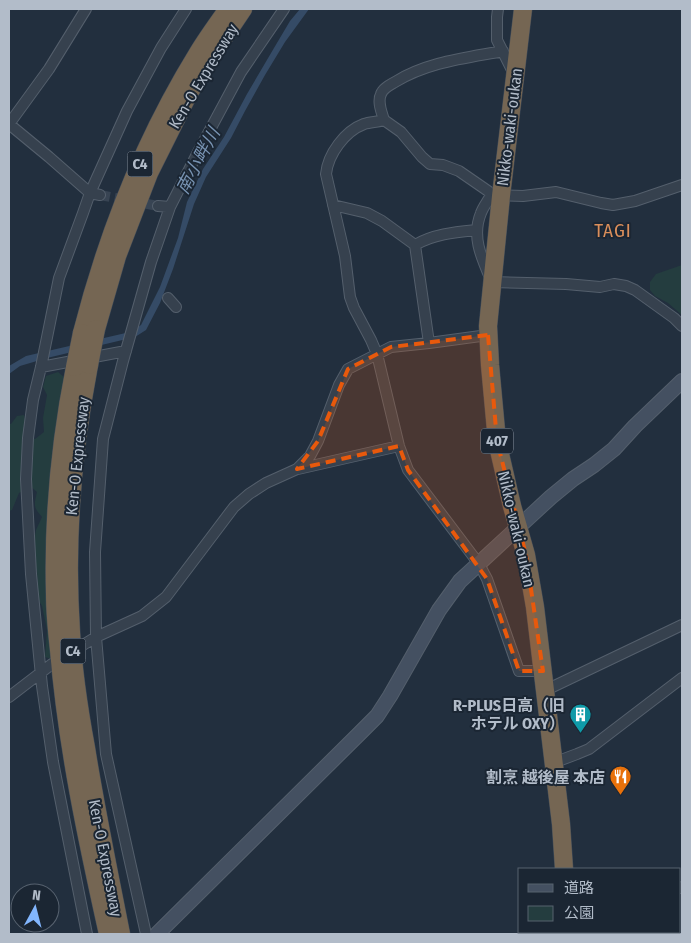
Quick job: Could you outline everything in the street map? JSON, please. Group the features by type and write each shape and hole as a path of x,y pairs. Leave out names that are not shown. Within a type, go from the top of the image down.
{"highway":[{"name":"Ken-O Expressway","path":"122,934 91,780 80,711 71,633 69,545 71,494 82,366 89,331 91,297 105,252 123,205 156,129 198,52 228,9"},
{"name":"Ken-O Expressway","path":"89,331 150,173 189,93 243,9"},
{"name":"Nikko-waki-oukan","path":"522,9 515,75 496,196 488,335 497,440 517,528 526,554 535,607 561,824 564,868"},
{"name":"Ken-O Expressway","path":"82,366 67,406 57,494 54,546 55,595 61,673 76,781 108,934"}],"street":[{"path":"86,9 49,69 9,124 95,194"},
{"path":"87,934 53,762 42,686 31,574 26,479 28,438 33,400 59,278 95,194 127,111 161,48 186,9"},
{"path":"146,934 106,754 96,637 95,552 103,439 151,262 170,207 241,72 284,9"},
{"path":"498,9 497,40 515,75"},
{"path":"502,51 440,63 417,70 403,77 387,87 380,95 379,104 384,120 401,132 422,158 430,164 459,170 496,196 523,196 556,192 613,205 635,201 682,185"},
{"path":"384,120 364,124 347,134 327,167 326,174 345,256 350,297 377,354 399,446 408,470 479,564 496,601 519,670 543,671"},
{"path":"496,196 481,212 476,230 477,242 492,282 566,284 588,287 614,284 626,286 635,290 682,326"},
{"path":"333,205 367,213 382,221 415,246 429,344"},
{"path":"158,206 170,207"},
{"path":"415,246 421,241 450,232 476,230"},
{"path":"168,298 176,307"},
{"path":"297,469 310,456 318,441 339,385 348,370 391,347 429,344 488,335"},
{"path":"41,367 126,351"},
{"path":"157,934 376,716 390,696 439,610 460,582 551,497 614,449 682,381"},
{"path":"83,645 142,616 166,597 234,507 266,483 297,469 399,446"},
{"path":"546,690 682,625"},
{"path":"9,697 52,664"},
{"path":"553,763 589,749 682,678"}],"highlighted area":[{"path":"488,335 497,441 526,555 543,671 519,671 487,579 408,470 399,446 297,469 318,441 348,369 391,347"}],"green space":[{"path":"682,265 682,315 668,303 655,296 650,290 650,282 656,274"},
{"path":"58,372 64,377 51,659 45,657 47,630 42,606 38,599 37,572 34,564 34,541 36,530 42,517 35,506 37,492 31,487 19,493 12,510 9,511 9,424 17,416 24,415 26,423 25,434 35,439 44,432 43,418 47,395 43,387 46,376"}],"water":[{"path":"300,9 309,9 285,42 231,138 206,177 194,204 160,303 146,330 135,337 20,366 9,374 9,366 26,356 130,332 141,325 160,287 178,238 187,202 203,169 224,137 290,21"}],"tunnel":[{"path":"100,195 158,206"}],"place":[{"name":"R-PLUS日高（旧 ホテル OXY）","path":"581,733"},
{"name":"割烹 越後屋 本店","path":"621,796"}],"district":[{"name":"TAGI","path":"613,230"}],"water label":[{"name":"南小畔川","path":"198,161"}]}
